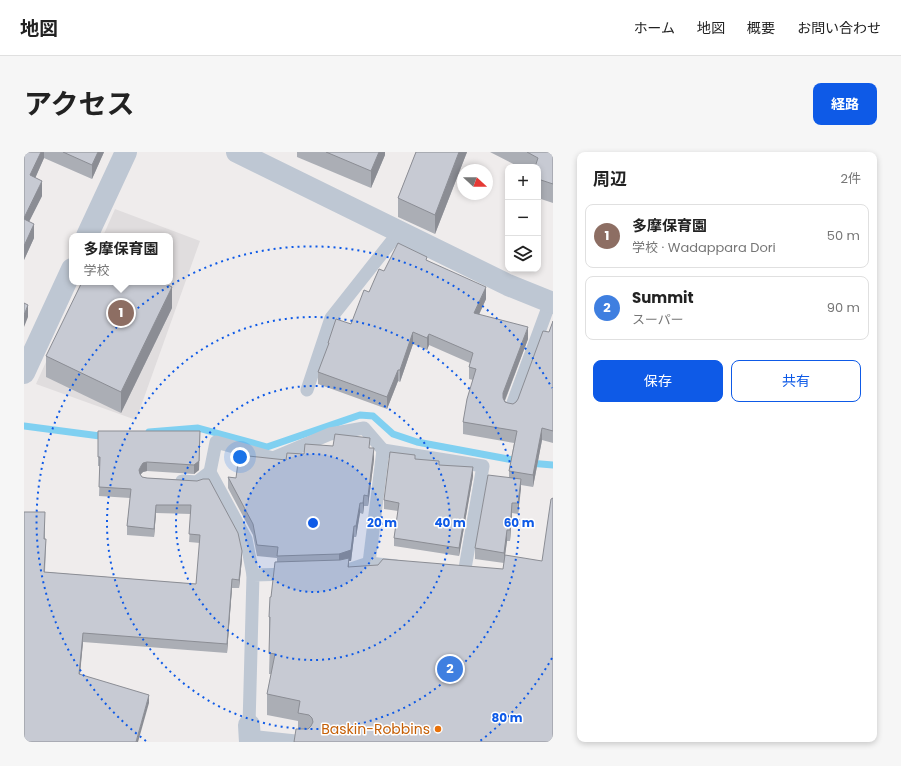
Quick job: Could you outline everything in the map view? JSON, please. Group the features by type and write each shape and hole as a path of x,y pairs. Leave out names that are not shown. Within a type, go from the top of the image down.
{"street":[{"path":"88,233 126,152"},
{"path":"237,152 508,285 552,303"},
{"path":"24,373 69,276"}],"lane":[{"path":"307,390 331,318 399,232"},
{"path":"511,408 552,303"},
{"path":"305,742 249,735 252,575 246,539 210,472 216,442 273,458 330,434 364,428 383,450 483,466 464,574 448,572"},
{"path":"369,563 383,450"},
{"path":"168,480 197,482 210,472"},
{"path":"332,573 340,573 369,563 408,567"},
{"path":"252,575 300,574"}],"shaded area":[{"path":"115,209 200,241 136,420 36,384 81,285 173,285 173,233 104,233"}],"building":[{"path":"24,152 41,152 30,175 42,181 24,218"},
{"path":"63,152 98,152 92,165"},
{"path":"326,152 379,152 371,171"},
{"path":"416,152 459,152 435,215 398,198"},
{"path":"527,152 553,152 553,184 541,180 541,164 536,164 538,158"},
{"path":"24,219 34,224 24,246"},
{"path":"398,243 427,257 426,260 486,287 474,313 528,327 503,393 505,402 513,404 518,399 543,331 549,332 553,321 553,431 542,428 533,475 509,471 517,431 463,422 467,399 476,369 469,367 473,353 429,334 427,338 413,332 400,370 398,370 387,397 318,372 336,319 351,324 364,290 369,292 379,269 384,271"},
{"path":"81,285 168,285 172,287 121,392 46,356"},
{"path":"24,303 28,305 24,315"},
{"path":"98,431 200,431 199,461 194,465 147,462 143,463 139,470 142,477 147,478 197,481 209,479 238,533 242,551 239,580 232,579 227,644 83,633 79,674 149,695 136,742 24,742 24,512 45,512 44,539 46,539 44,572 196,584 200,535 189,534 191,505 156,505 154,529 127,526 131,489 99,487 100,457 98,457"},
{"path":"335,434 370,438 369,448 374,448 368,496 364,495 363,503 360,503 356,526 354,526 351,550 339,554 277,556 278,547 257,545 253,524 228,477 236,478 239,455 286,460 287,453 304,454 305,444 333,446"},
{"path":"390,452 415,455 415,459 439,461 439,465 473,467 459,548 394,538 399,503 384,500"},
{"path":"488,475 521,479 518,503 512,503 510,530 507,530 504,553 475,548"},
{"path":"553,498 553,742 294,742 296,729 308,729 313,722 312,718 309,715 298,713 300,701 267,694 275,654 269,653 269,617 275,562 340,560 349,558 348,567 378,565 383,559 503,569 505,555 542,561 551,499"}],"waterway":[{"path":"149,432 198,428 267,447 360,415 373,416 393,434 417,442 519,461"},
{"path":"24,426 100,436 107,435"},
{"path":"529,463 553,465"}],"place":[{"name":"多摩保育園","path":"121,313"},
{"name":"Summit","path":"450,669"},
{"name":"Baskin-Robbins","path":"438,729"}]}
